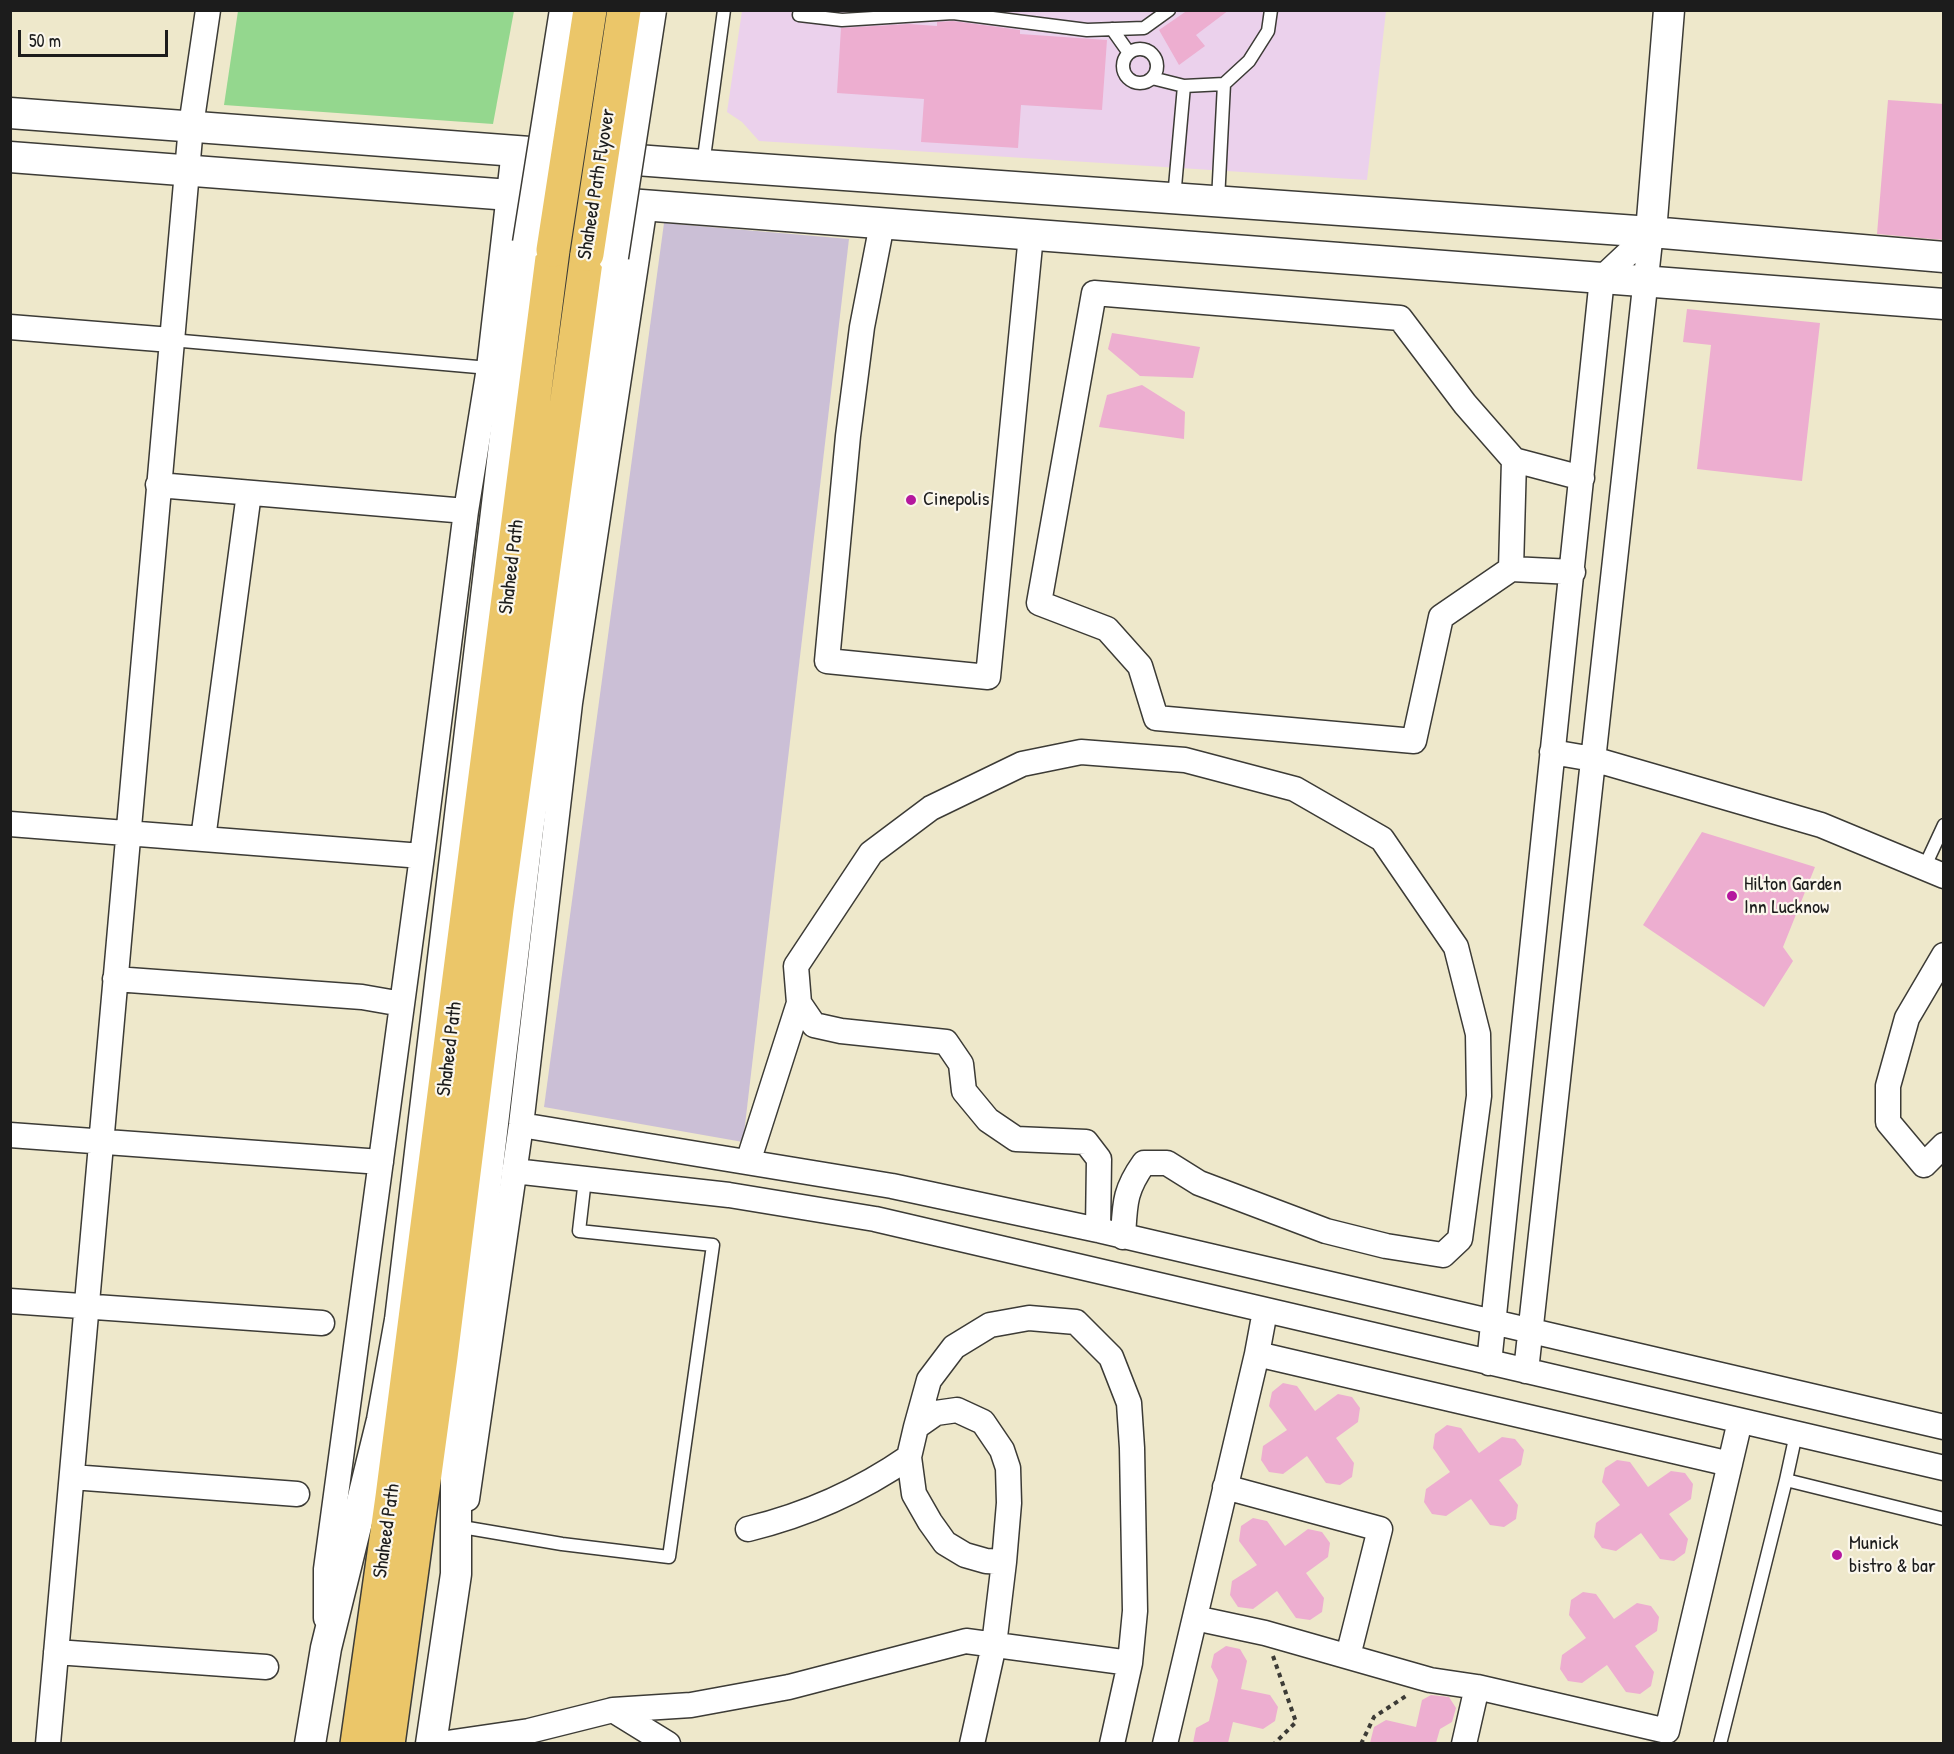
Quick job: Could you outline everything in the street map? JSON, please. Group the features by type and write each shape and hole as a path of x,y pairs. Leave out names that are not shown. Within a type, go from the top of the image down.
{"highway":[{"name":"Shaheed Path Flyover","path":"555,356 541,247 590,10"},
{"name":"Shaheed Path Flyover","path":"555,356 600,255 624,10"},
{"name":"Shaheed Path","path":"357,1743 392,1497 418,1229 555,356"},
{"name":"Shaheed Path","path":"388,1743 454,1360 497,909 555,356"}],"street":[{"path":"48,1743 190,126 208,10"},
{"path":"310,1743 326,1648 384,1408 418,1229 541,247 565,10"},
{"path":"456,1574 454,1360 479,1240 600,255 651,10"},
{"path":"1526,1371 1646,282 1667,12"},
{"path":"10,113 1651,232 1944,256"},
{"path":"326,1648 326,1569 466,511 489,368 514,150"},
{"path":"10,157 1944,304"},
{"path":"942,228 946,182"},
{"path":"431,1743 521,1125 570,703 645,206"},
{"path":"882,224 862,327 848,436 827,661 988,677 1031,235"},
{"path":"1489,1363 1602,278 1651,232"},
{"path":"1573,572 1511,569 1441,617 1414,741 1156,718 1140,666 1107,629 1039,603 1094,293 1400,318 1465,404 1514,460 1582,478"},
{"path":"10,327 171,340"},
{"path":"1511,569 1514,460"},
{"path":"158,485 466,511"},
{"path":"203,839 249,493"},
{"path":"748,1162 799,1003 796,966 872,853 931,808 1022,764 1081,752 1185,760 1295,789 1382,839 1456,947 1478,1034 1479,1096 1460,1239 1443,1255 1376,1244 1326,1231 1199,1183 1167,1163 1156,1162 1144,1164 1132,1180 1125,1202 1123,1237"},
{"path":"1552,752 1593,759 1821,825 1934,872"},
{"path":"10,824 422,856"},
{"path":"1944,955 1907,1018 1888,1086 1888,1122 1924,1165 1944,1145"},
{"path":"115,979 362,997 402,1004"},
{"path":"799,1003 814,1025 841,1031 946,1042 961,1064 964,1091 987,1120 1016,1139 1086,1142 1099,1159 1098,1230"},
{"path":"521,1125 892,1186 1098,1230 1944,1427"},
{"path":"10,1135 381,1162"},
{"path":"514,1171 729,1195 875,1219 1944,1468"},
{"path":"10,1301 322,1323"},
{"path":"1165,1743 1257,1354 1265,1311"},
{"path":"1004,1562 986,1561 965,1555 945,1543 914,1494 909,1457 929,1380 954,1347 990,1325 1029,1318 1076,1322 1111,1357 1129,1403 1135,1611 1130,1663 1112,1743"},
{"path":"1257,1354 1730,1464"},
{"path":"348,1404 368,1412 384,1408"},
{"path":"916,1427 936,1413 957,1410 983,1422 1002,1450 1008,1468 1009,1503 994,1645 972,1743"},
{"path":"1195,1618 1265,1633 1430,1680 1477,1687 1667,1731 1740,1421"},
{"path":"748,1529 784,1520 837,1498 876,1479 909,1457"},
{"path":"72,1477 297,1494"},
{"path":"1225,1487 1380,1529 1347,1656"},
{"path":"440,1743 534,1737 613,1710 691,1705 789,1687 966,1641 1130,1663"},
{"path":"56,1652 266,1667"},
{"path":"1464,1743 1477,1687"},
{"path":"613,1710 668,1743"}],"lane":[{"path":"703,165 724,10"},
{"path":"800,10 799,15 842,20 877,10"},
{"path":"859,15 952,12 1087,30 1144,28 1169,10"},
{"path":"1152,78 1157,66 1154,56 1145,49 1129,53 1123,63 1125,74 1128,78 1138,82 1152,78 1184,86 1224,84 1249,61 1268,31 1271,10"},
{"path":"1112,29 1129,53"},
{"path":"1218,200 1224,84"},
{"path":"1174,198 1184,86"},
{"path":"171,340 489,368"},
{"path":"1934,872 1944,825"},
{"path":"462,1527 562,1545 669,1557 713,1245 579,1231 585,1179"},
{"path":"1720,1743 1796,1434"},
{"path":"1786,1480 1944,1519"}],"path":[{"path":"1265,1633 1296,1722 1274,1743"},
{"path":"1361,1743 1374,1717 1430,1680"}],"shaded area":[{"path":"742,11 1386,11 1367,180 759,141 742,122 727,112"},
{"path":"664,223 849,239 743,1142 544,1107"}],"green space":[{"path":"238,11 514,11 493,124 224,105"}],"building":[{"path":"1188,10 1229,10 1196,35 1205,46 1179,65 1159,30"},
{"path":"953,21 1020,30 1020,34 1107,40 1102,110 1021,105 1018,148 921,142 924,99 837,93 841,28 909,24 937,26 937,22"},
{"path":"1888,100 1944,104 1944,240 1877,234"},
{"path":"1687,309 1820,323 1802,481 1697,469 1711,345 1683,342"},
{"path":"1112,333 1200,347 1193,378 1140,376 1108,349"},
{"path":"1142,385 1185,412 1184,439 1099,427 1107,395"},
{"name":"Hilton Garden Inn Lucknow","path":"1702,832 1815,867 1783,947 1793,961 1764,1007 1643,925"},
{"path":"1283,1383 1297,1386 1315,1411 1338,1394 1352,1397 1360,1408 1358,1422 1336,1438 1354,1463 1352,1477 1340,1485 1326,1483 1307,1456 1283,1474 1269,1472 1261,1460 1263,1446 1287,1430 1269,1406 1272,1392"},
{"path":"1447,1425 1461,1428 1479,1453 1502,1437 1515,1439 1524,1450 1521,1465 1499,1480 1518,1505 1516,1519 1504,1527 1490,1525 1471,1499 1446,1516 1432,1514 1424,1502 1426,1489 1450,1472 1433,1448 1435,1434"},
{"path":"1617,1460 1630,1462 1648,1487 1671,1471 1685,1473 1693,1484 1691,1499 1669,1514 1688,1539 1685,1553 1674,1561 1660,1559 1641,1533 1616,1551 1602,1548 1594,1537 1596,1523 1620,1505 1602,1482 1605,1468"},
{"path":"1253,1518 1267,1521 1285,1546 1308,1529 1322,1532 1330,1543 1328,1557 1306,1573 1324,1598 1322,1612 1310,1620 1296,1618 1277,1591 1253,1609 1238,1607 1230,1595 1232,1581 1257,1565 1239,1541 1241,1526"},
{"path":"1583,1592 1596,1594 1614,1619 1637,1603 1651,1606 1659,1617 1657,1631 1635,1646 1654,1672 1651,1686 1640,1694 1626,1692 1607,1665 1582,1683 1568,1681 1560,1669 1562,1655 1586,1638 1569,1615 1571,1600"},
{"path":"1226,1646 1240,1649 1247,1661 1241,1689 1270,1695 1278,1707 1275,1721 1263,1729 1233,1722 1228,1743 1193,1743 1196,1728 1209,1721 1218,1680 1211,1667 1214,1654"},
{"path":"1431,1695 1449,1697 1456,1708 1452,1722 1440,1729 1436,1743 1370,1743 1374,1727 1386,1720 1416,1727 1422,1700"}],"place":[{"name":"Cinepolis","path":"911,500"},
{"name":"Hilton Garden Inn Lucknow","path":"1732,896"},
{"name":"Munick bistro & bar","path":"1837,1555"}]}
